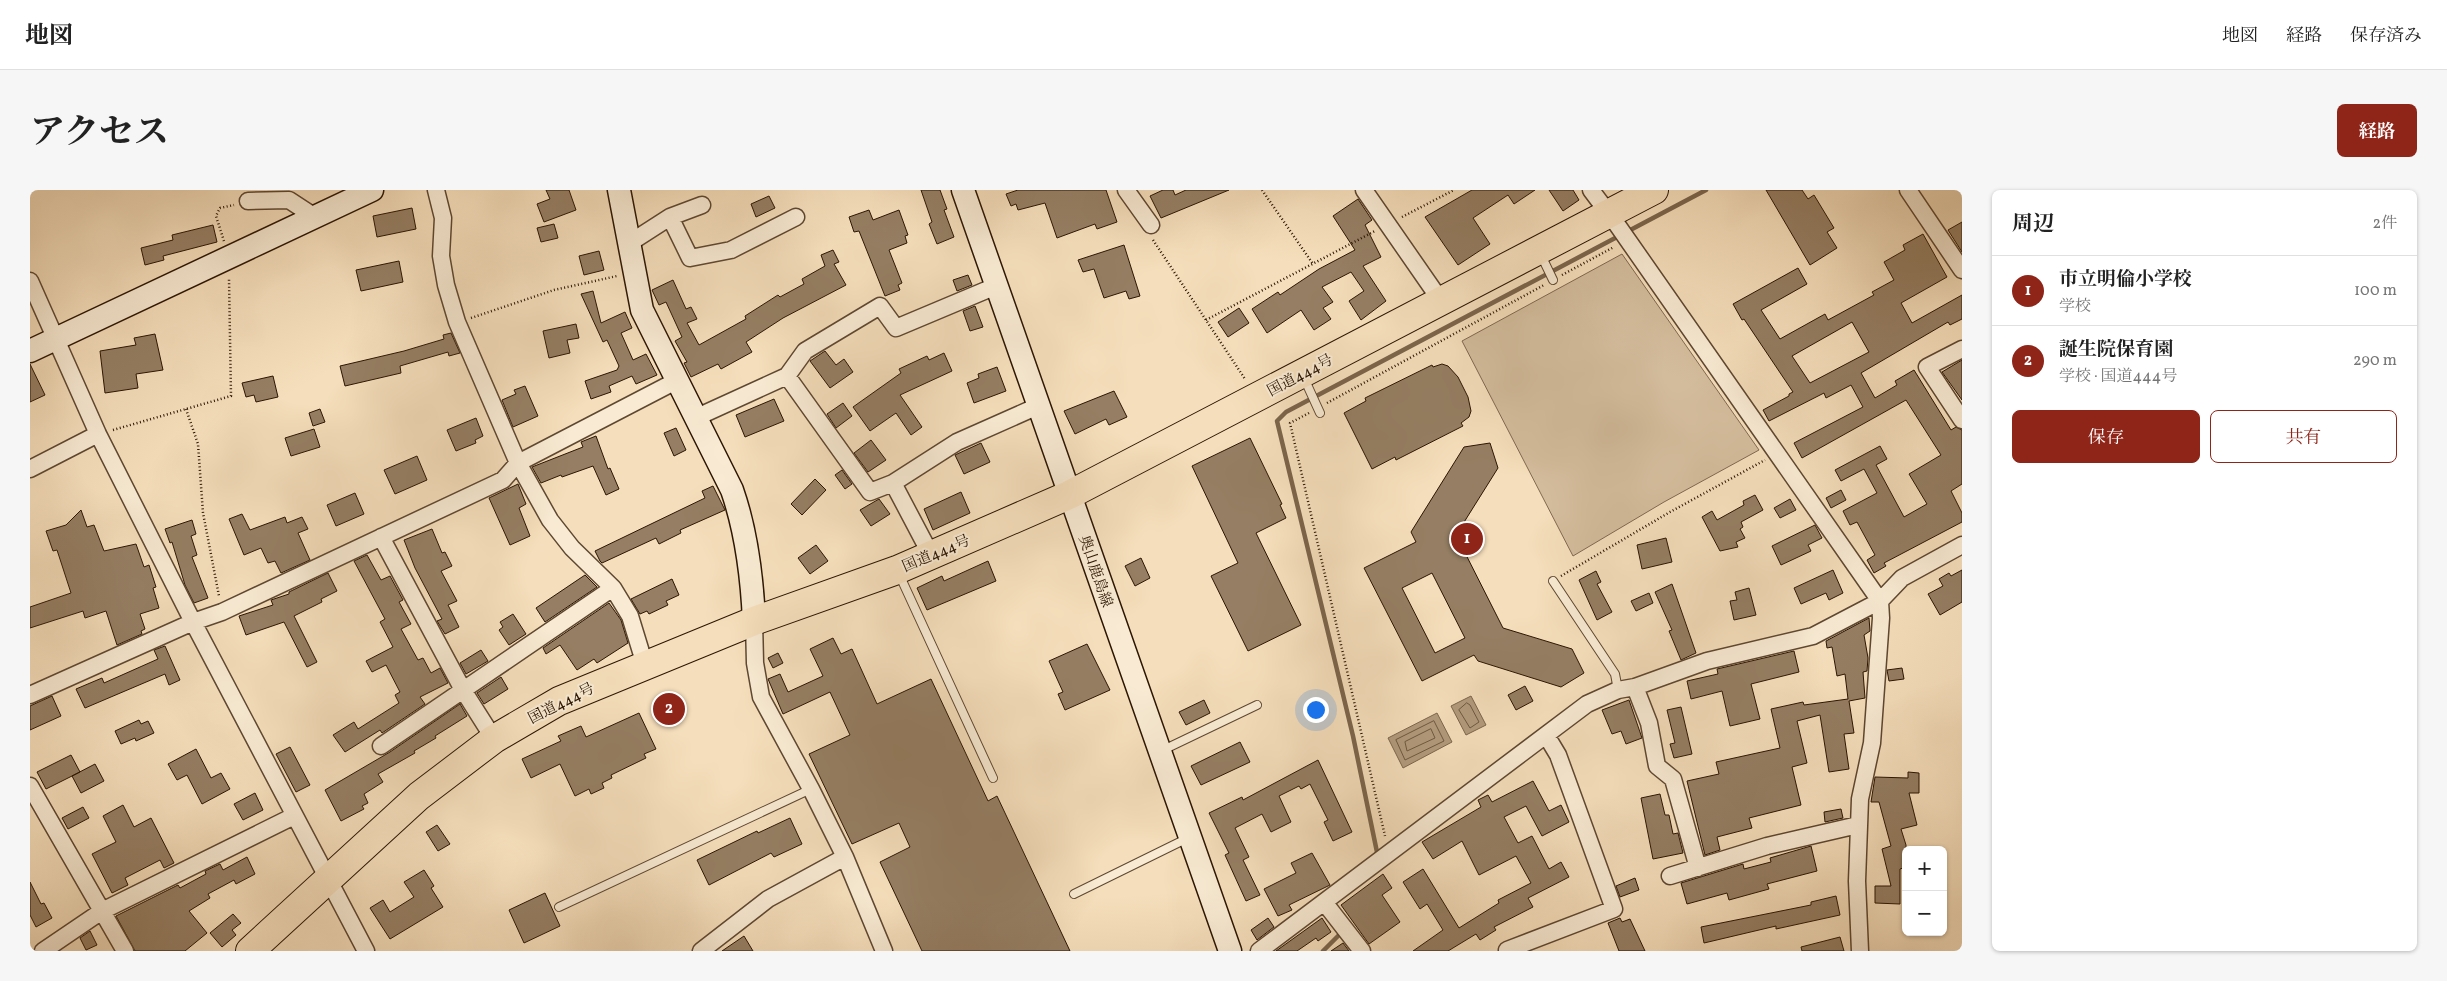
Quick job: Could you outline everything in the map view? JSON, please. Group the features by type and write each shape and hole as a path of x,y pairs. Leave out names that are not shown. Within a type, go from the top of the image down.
{"highway":[{"name":"国道444号","path":"250,951 419,796 494,739 559,701 645,664 754,621 897,570 1069,495 1305,382 1441,301 1542,257 1614,220 1654,190"}],"street":[{"path":"30,351 372,190"},
{"path":"436,190 443,218 441,256 446,285 457,322 518,463 550,520 572,548 613,588 630,616 645,664"},
{"path":"619,190 633,272 642,310 732,490 743,521 752,574 755,663 761,697 811,789 845,857 884,951"},
{"name":"奥山鹿島線","path":"963,190 1230,951"},
{"path":"1126,190 1151,225"},
{"path":"1364,190 1441,301"},
{"path":"1591,190 1614,220 1624,242 1777,453 1880,600 1882,618 1872,743 1860,799 1858,825 1857,881 1860,951"},
{"path":"1908,190 1962,270"},
{"path":"248,201 289,200 315,217"},
{"path":"628,244 670,217 702,205"},
{"path":"670,217 690,258 731,250 796,217"},
{"path":"30,281 98,434 193,622 366,951"},
{"path":"695,418 787,376 805,350 880,306 896,328 996,286"},
{"path":"1962,349 1928,367 1962,420"},
{"path":"787,376 870,492 893,483 957,442 1038,406"},
{"path":"30,695 193,622 222,612 503,480 518,463 676,381"},
{"path":"30,469 98,434"},
{"path":"893,483 931,555"},
{"path":"381,537 463,690 494,739"},
{"path":"1259,951 1587,704 1618,690 1635,687 1707,661 1813,636 1880,600 1902,578 1962,545"},
{"path":"381,746 613,588"},
{"path":"1635,687 1649,723 1657,766 1673,779 1698,868"},
{"path":"1507,950 1614,909 1558,755 1546,735"},
{"path":"30,786 124,951"},
{"path":"43,951 102,911 294,816"},
{"path":"1670,876 1767,846 1858,825"},
{"path":"701,951 768,898 845,857"},
{"path":"1324,902 1362,951"}],"lane":[{"path":"1542,257 1552,278"},
{"path":"1305,382 1318,408"},
{"path":"897,570 993,778"},
{"path":"1553,580 1615,674 1618,690"},
{"path":"1159,752 1257,705"},
{"path":"559,907 811,789"},
{"path":"1074,894 1190,837"}],"path":[{"path":"1262,190 1313,264"},
{"path":"1206,320 1454,190"},
{"path":"98,434 231,396 228,258 216,216 220,208 248,201"},
{"path":"1151,225 1148,233 1245,380"},
{"path":"1383,857 1290,423 1552,278 1624,242"},
{"path":"457,322 554,290 633,272"},
{"path":"186,409 198,444 203,512 222,612"},
{"path":"1553,580 1777,453"}],"shaded area":[{"path":"1622,254 1759,450 1664,502 1573,556 1462,341"}],"water":[{"path":"1471,696 1486,725 1466,735 1451,706"},
{"path":"1437,713 1452,742 1403,768 1388,738"}],"building":[{"path":"546,190 569,190 576,210 544,222 537,204 550,199"},
{"path":"921,190 940,190 947,209 944,210 954,237 937,244 929,224 932,222"},
{"path":"1018,190 1106,190 1117,222 1097,229 1095,224 1057,238 1045,203 1018,210 1016,204 1011,206 1006,194"},
{"path":"1163,190 1173,190 1175,195 1186,190 1229,190 1161,218 1150,196"},
{"path":"1472,190 1535,190 1514,204 1508,195 1473,218 1490,244 1458,265 1425,217"},
{"path":"1549,190 1573,190 1579,200 1563,211"},
{"path":"1766,190 1802,190 1808,199 1814,195 1834,228 1827,232 1837,248 1810,265"},
{"path":"769,196 775,208 756,217 751,204"},
{"path":"1358,199 1372,220 1365,225 1381,257 1363,266 1386,301 1361,320 1349,301 1364,291 1351,272 1322,287 1333,302 1323,308 1331,319 1314,330 1301,310 1267,333 1252,309 1278,292 1280,295 1319,269 1355,250 1333,216"},
{"path":"412,208 416,229 377,237 373,216"},
{"path":"869,210 873,220 899,210 908,235 905,236 907,243 889,250 902,283 898,285 900,290 885,296 859,231 854,232 849,217"},
{"path":"1962,222 1962,252 1948,230"},
{"path":"554,224 558,238 541,242 537,228"},
{"path":"213,225 217,242 163,256 164,260 145,265 141,248 173,240 172,235"},
{"path":"1923,234 1947,277 1901,303 1912,323 1962,295 1962,319 1950,325 1948,322 1861,373 1875,398 1897,385 1895,381 1914,370 1951,430 1956,427 1962,430 1962,484 1951,491 1962,513 1962,522 1884,563 1886,566 1874,573 1867,560 1875,555 1857,522 1850,525 1843,511 1877,493 1864,469 1841,481 1835,470 1880,446 1887,459 1876,465 1904,517 1927,504 1909,474 1941,455 1906,400 1802,458 1794,443 1863,407 1851,385 1826,398 1824,393 1769,421 1763,410 1793,392 1744,319 1742,320 1733,304 1798,268 1807,284 1761,310 1780,339 1825,314 1828,320 1874,295 1872,292 1894,280 1884,262 1905,250 1903,245","holes":["1852,322 1869,352 1810,383 1792,356"]},
{"path":"1124,245 1140,296 1129,299 1126,291 1104,298 1094,269 1083,272 1078,260"},
{"path":"833,250 839,262 834,264 846,285 783,318 746,342 752,352 721,369 718,364 691,377 684,363 687,362 675,341 682,337 666,302 659,305 652,290 673,280 686,309 691,307 697,319 687,323 699,345 746,319 745,316 778,295 780,297 804,284 802,279 825,266 821,255"},
{"path":"599,251 604,270 584,275 579,256"},
{"path":"399,261 403,282 361,291 356,270"},
{"path":"968,275 972,285 957,291 953,280"},
{"path":"593,291 601,323 625,312 632,328 621,333 633,360 646,354 657,375 636,384 632,376 609,386 611,392 591,399 585,381 617,370 619,366 607,340 603,342 581,294"},
{"path":"975,306 983,327 970,331 963,311"},
{"path":"1239,308 1249,323 1228,337 1218,322"},
{"path":"576,324 579,338 567,340 570,353 549,358 543,331"},
{"path":"451,333 460,353 449,356 448,352 400,366 401,373 345,386 340,366 404,351 444,339 443,335"},
{"path":"155,334 163,370 136,374 138,388 105,393 100,351 136,345 134,338"},
{"path":"825,351 836,365 844,359 853,372 830,388 810,361"},
{"path":"944,353 952,371 900,395 922,427 911,435 896,413 870,431 853,407 901,373 899,369 927,356 929,360"},
{"path":"1962,360 1962,400 1942,372"},
{"path":"30,364 45,395 30,402"},
{"path":"1442,364 1448,366 1458,377 1468,397 1471,411 1469,417 1461,423 1463,426 1396,460 1395,457 1372,469 1344,413 1366,401 1365,398 1432,365 1433,367"},
{"path":"997,367 1006,391 974,403 967,383 979,378 978,374"},
{"path":"273,376 278,397 256,402 254,395 246,397 242,383"},
{"path":"525,386 538,416 513,427 502,400 516,394 514,390"},
{"path":"1114,391 1127,417 1109,425 1106,419 1075,434 1064,411"},
{"path":"774,399 784,421 745,437 736,415"},
{"path":"843,403 852,416 836,428 827,414"},
{"path":"320,409 325,422 313,426 309,413"},
{"path":"476,418 483,436 475,440 476,443 456,451 447,430"},
{"path":"676,428 686,450 674,456 664,433"},
{"path":"314,429 320,447 291,456 285,438"},
{"path":"596,436 608,469 610,468 619,489 606,495 593,466 541,483 532,467 583,447 581,442"},
{"path":"1250,438 1282,504 1280,505 1286,518 1256,533 1301,625 1248,651 1211,576 1238,563 1192,466"},
{"path":"871,440 886,460 868,472 854,453"},
{"path":"981,443 990,462 964,474 955,455"},
{"path":"1490,443 1498,468 1456,535 1503,628 1572,649 1584,673 1561,687 1478,661 1474,655 1422,681 1364,568 1416,542 1411,532 1464,447","holes":["1432,573 1465,638 1435,653 1402,588"]},
{"path":"417,456 427,480 395,494 384,470"},
{"path":"842,470 852,484 845,489 835,475"},
{"path":"815,479 826,490 802,515 791,504"},
{"path":"518,484 526,504 519,508 530,536 510,545 489,498"},
{"path":"713,486 725,510 680,530 681,533 659,544 656,538 602,563 600,561 595,551 705,498 702,491"},
{"path":"1841,490 1846,500 1831,508 1826,498"},
{"path":"961,492 970,513 933,530 924,509"},
{"path":"355,493 364,514 336,526 327,505"},
{"path":"1755,495 1763,510 1741,522 1743,527 1740,529 1745,538 1736,542 1738,547 1720,551 1702,517 1712,511 1717,520 1744,505 1743,501"},
{"path":"879,499 890,514 871,526 860,510"},
{"path":"1790,499 1796,510 1780,518 1774,508"},
{"path":"81,510 87,527 94,525 104,551 136,544 144,567 149,565 156,587 153,588 159,608 140,614 145,629 141,631 142,634 117,645 106,611 85,618 83,611 30,628 30,607 71,593 57,550 53,551 46,531 66,525"},
{"path":"242,514 250,530 285,517 287,523 302,517 308,529 298,533 310,560 281,573 275,561 268,563 261,548 244,555 229,519"},
{"path":"192,520 196,534 191,536 197,555 192,557 208,598 194,603 185,585 172,542 170,543 165,529"},
{"path":"1815,525 1822,538 1808,545 1811,551 1781,565 1772,546"},
{"path":"432,529 442,553 445,552 452,566 441,571 457,601 448,605 459,627 445,634 437,621 442,619 415,568 404,540"},
{"path":"1666,538 1672,562 1642,569 1637,545"},
{"path":"816,545 828,561 810,574 798,558"},
{"path":"367,555 381,580 390,576 403,600 399,602 411,624 401,629 418,660 423,658 431,673 440,668 448,683 420,697 425,704 382,733 380,730 345,752 333,735 354,722 358,729 399,703 395,695 400,692 386,665 372,672 366,661 393,647 380,622 385,619 354,561"},
{"path":"1141,558 1150,578 1135,586 1125,566"},
{"path":"988,561 996,581 927,610 917,588 942,576 944,581"},
{"path":"1833,570 1843,593 1829,600 1826,593 1801,604 1794,588"},
{"path":"1962,570 1962,602 1940,615 1928,594 1943,586 1939,579 1949,573 1951,576"},
{"path":"1596,571 1601,582 1597,584 1612,612 1597,620 1579,580"},
{"path":"328,573 337,591 321,599 322,602 294,616 317,662 307,667 284,622 246,635 239,616 273,605 271,600 289,594 289,592"},
{"path":"585,575 597,587 545,622 536,608"},
{"path":"672,579 679,595 666,601 668,605 649,614 647,611 640,614 631,599"},
{"path":"1672,584 1696,653 1681,660 1669,631 1672,630 1655,592"},
{"path":"1749,588 1756,615 1734,620 1730,601 1737,600 1735,592"},
{"path":"1649,593 1653,603 1636,611 1631,601"},
{"path":"609,603 621,620 628,643 597,663 594,659 577,670 560,645 546,654 543,648"},
{"path":"513,614 526,634 509,645 499,630 503,627 500,622"},
{"path":"1869,618 1870,631 1864,635 1868,658 1867,671 1863,672 1865,698 1849,701 1854,733 1844,734 1849,769 1829,772 1820,715 1797,721 1807,763 1792,767 1801,805 1749,818 1752,828 1717,837 1720,850 1705,855 1687,781 1719,774 1716,762 1780,748 1771,709 1803,702 1804,705 1848,699 1845,674 1837,676 1832,647 1827,648 1826,641"},
{"path":"833,638 841,654 852,649 877,704 931,679 988,801 997,796 1070,951 922,951 880,862 910,847 899,823 852,844 809,754 850,735 830,692 783,714 768,679 780,674 788,692 823,676 810,649"},
{"path":"1087,644 1110,690 1065,710 1058,694 1063,692 1049,661"},
{"path":"165,646 180,680 169,685 165,674 85,708 76,689 102,678 104,683 158,659 154,650"},
{"path":"481,650 488,661 466,674 460,663"},
{"path":"1794,651 1799,672 1751,684 1760,719 1730,726 1722,691 1691,699 1687,681 1718,674 1717,669"},
{"path":"778,653 783,663 773,668 768,658"},
{"path":"1902,668 1904,679 1889,681 1887,670"},
{"path":"501,677 508,689 484,704 477,693"},
{"path":"1525,686 1533,701 1516,710 1508,695"},
{"path":"52,696 61,716 30,730 30,706"},
{"path":"1204,700 1210,713 1186,725 1179,712"},
{"path":"1629,700 1642,738 1626,744 1621,731 1612,734 1602,710"},
{"path":"460,704 467,716 435,736 436,738 414,751 415,753 378,774 383,782 364,794 368,803 362,806 364,809 341,821 325,790 390,752"},
{"path":"1681,707 1692,754 1674,758 1670,744 1675,743 1667,710"},
{"path":"639,713 656,749 644,754 646,758 611,775 612,778 602,783 604,788 591,794 589,789 575,796 560,764 531,778 522,759 561,741 558,736 581,726 586,737"},
{"path":"139,720 141,724 148,721 154,733 136,741 135,738 121,744 115,731"},
{"path":"1240,742 1250,762 1201,785 1191,766"},
{"path":"290,747 310,785 296,792 276,754"},
{"path":"196,749 211,778 221,773 230,789 202,804 187,775 177,780 168,764"},
{"path":"71,755 80,772 46,789 37,772"},
{"path":"1318,760 1352,832 1333,841 1324,822 1328,820 1310,784 1301,789 1299,786 1279,796 1291,822 1271,832 1262,814 1235,828 1249,857 1243,860 1260,895 1246,901 1225,855 1229,853 1209,813 1242,797 1243,800"},
{"path":"95,764 104,781 81,793 72,776"},
{"path":"1908,772 1919,773 1919,793 1909,793 1917,825 1901,829 1906,846 1902,846 1900,904 1875,903 1875,886 1891,886 1882,849 1891,846 1879,802 1871,802 1875,777 1908,778"},
{"path":"1533,781 1549,811 1561,805 1569,822 1542,836 1526,806 1504,817 1518,843 1532,836 1549,869 1561,862 1569,877 1528,898 1533,907 1494,927 1496,930 1480,940 1476,934 1448,951 1413,951 1443,930 1427,904 1420,909 1403,882 1423,869 1459,928 1499,903 1498,900 1531,883 1516,856 1479,875 1462,841 1433,859 1422,842 1481,807 1478,800 1488,795 1492,802"},
{"path":"255,793 263,810 243,820 234,804"},
{"path":"1660,794 1665,815 1669,815 1673,834 1678,833 1683,853 1653,859 1641,798"},
{"path":"123,805 134,827 151,818 174,863 164,868 160,860 125,878 128,885 112,893 92,854 116,842 103,816"},
{"path":"83,807 89,818 68,829 62,818"},
{"path":"1841,809 1843,818 1825,822 1824,812"},
{"path":"790,818 802,844 774,857 771,853 709,885 697,860 757,831 758,833"},
{"path":"437,825 450,844 438,851 426,832"},
{"path":"1811,846 1817,871 1767,884 1769,889 1729,900 1727,893 1687,904 1681,883 1743,864 1744,869 1771,862 1770,858"},
{"path":"1312,853 1330,885 1289,905 1292,910 1278,916 1264,889 1296,873 1291,863"},
{"path":"247,857 255,874 236,884 234,880 208,894 210,898 189,911 207,933 185,951 135,951 116,916 178,885 180,888 206,874 205,871 220,864 223,870"},
{"path":"424,870 434,886 431,888 443,907 390,939 370,908 383,900 390,912 414,897 404,882"},
{"path":"1383,874 1392,888 1382,895 1400,922 1369,944 1341,905"},
{"path":"1635,878 1639,890 1620,897 1616,886"},
{"path":"30,882 41,904 44,903 52,918 36,927 30,915"},
{"path":"545,893 560,926 524,943 509,910"},
{"path":"1836,896 1840,915 1776,929 1776,926 1704,943 1701,927 1811,905 1811,902"},
{"path":"233,914 241,923 232,930 236,935 222,947 210,933"},
{"path":"1268,918 1274,927 1257,940 1251,930"},
{"path":"1322,918 1331,932 1318,941 1316,938 1297,951 1276,951"},
{"path":"1620,918 1622,922 1630,919 1645,951 1619,951 1608,923"},
{"path":"90,931 97,945 86,950 80,938"},
{"path":"744,936 753,951 722,951"},
{"path":"1840,937 1844,951 1802,951 1801,947"},
{"path":"1343,943 1349,951 1331,951"}],"waterway":[{"path":"1378,857 1353,736 1277,421 1286,412 1706,190"},
{"path":"1323,951 1343,931"}],"place":[{"name":"市立明倫小学校","path":"1467,539"},
{"name":"誕生院保育園","path":"669,709"}]}
